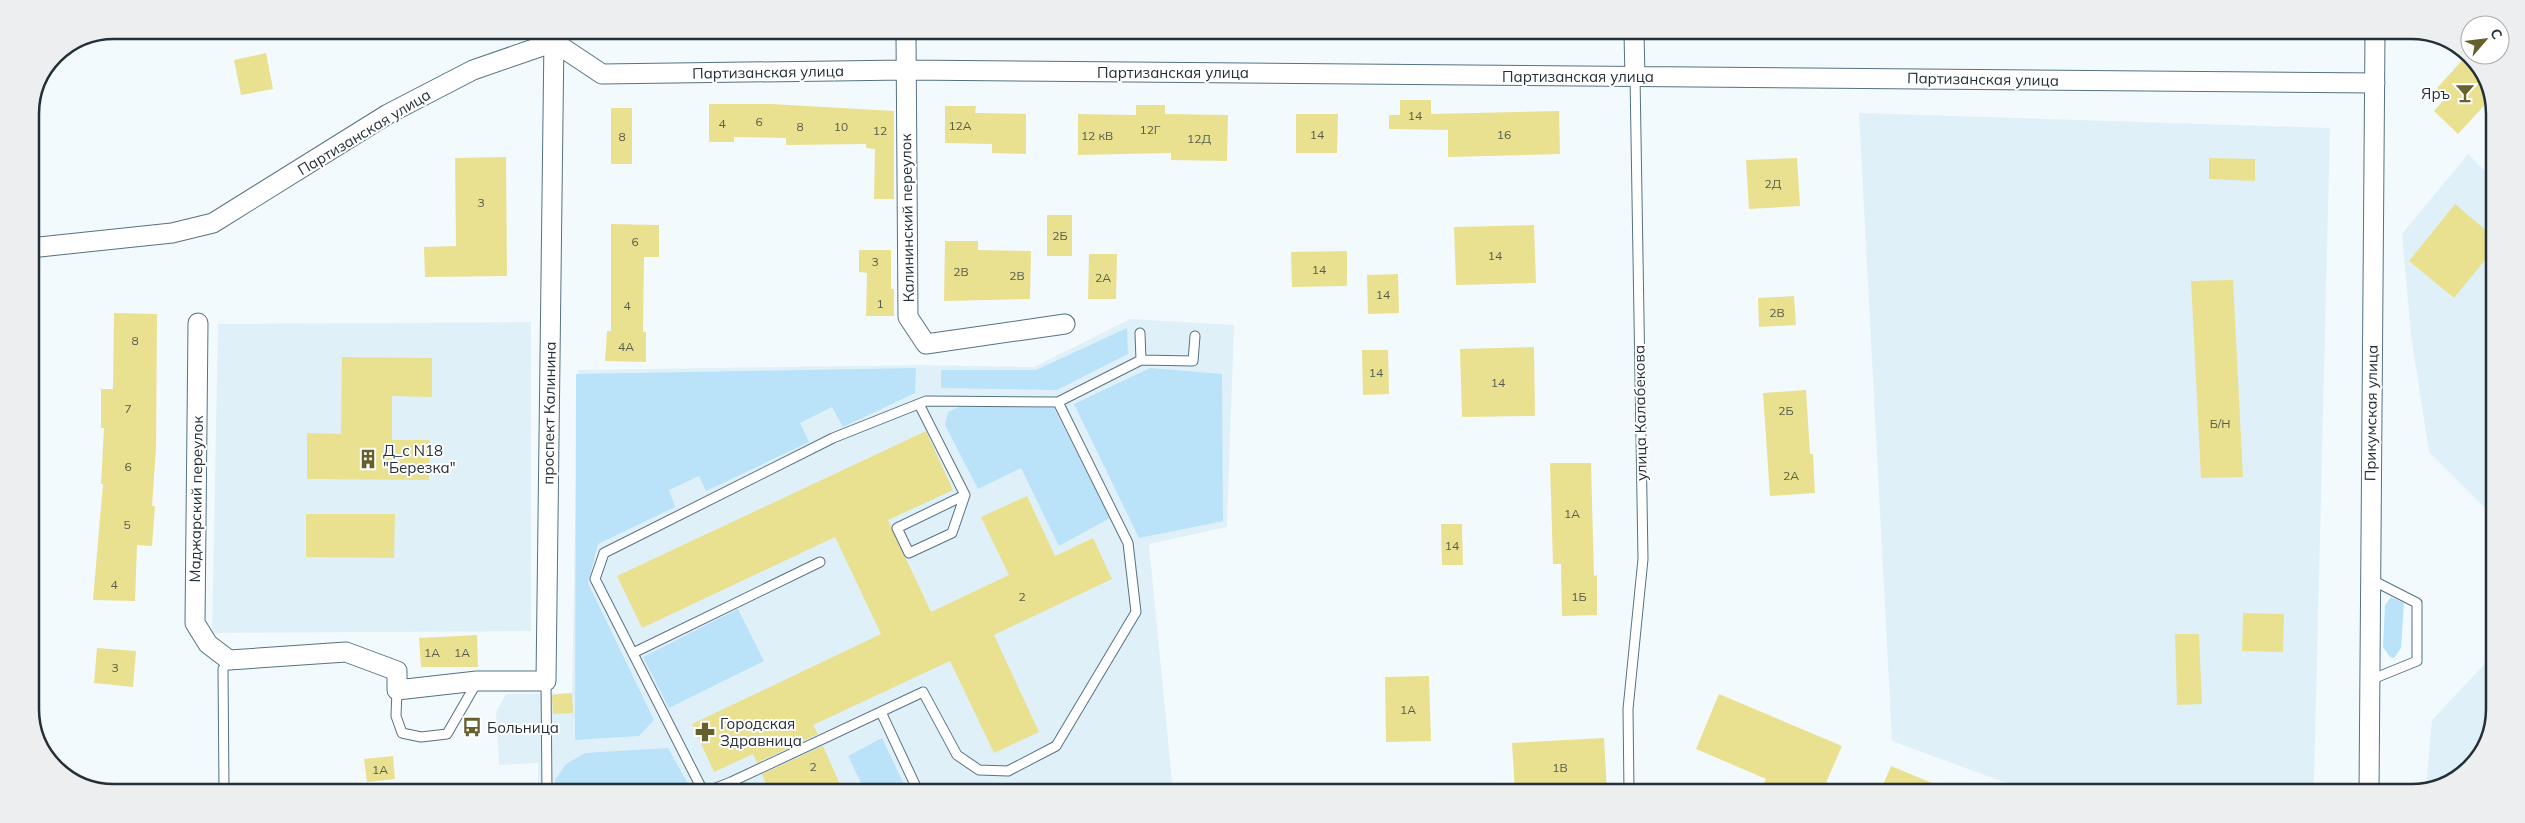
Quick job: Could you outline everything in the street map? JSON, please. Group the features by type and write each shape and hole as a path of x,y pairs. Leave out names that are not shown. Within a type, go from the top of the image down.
{"street":[{"name":"Партизанская улица","path":"39,247 172,233 213,223 388,114 474,70 554,39 602,74 905,70 2375,83"},
{"name":"проспект Калинина","path":"546,681 554,39"},
{"name":"Калининский переулок","path":"906,39 908,317 926,344 1065,324"},
{"name":"улица Калабекова","path":"1634,39 1634,76"},
{"name":"Прикумская улица","path":"2369,784 2374,39"},
{"name":"Маджарский переулок","path":"198,323 195,623 208,644 229,660"},
{"path":"229,660 346,652 397,671 397,690 477,682 546,681"}],"lane":[{"name":"улица Калабекова","path":"1629,784 1628,709 1643,559 1634,76"},
{"path":"1140,333 1141,360"},
{"path":"699,784 595,579 604,553 833,438 926,400 1058,402 1141,360 1193,361 1195,336"},
{"path":"727,784 923,692 957,755 979,770 1008,771 1056,746 1136,612 1128,543 1058,402"},
{"path":"919,404 965,495 952,533 909,554 897,528 965,495"},
{"path":"633,653 820,562"},
{"path":"2370,579 2416,603 2417,622 2417,661 2370,680"},
{"path":"224,784 222,670 229,660"},
{"name":"проспект Калинина","path":"546,681 547,784"},
{"path":"397,690 396,716 402,733 421,737 447,734 477,682"},
{"path":"881,712 915,784"}],"shaded area":[{"path":"1859,113 2330,128 2314,784 2009,784 1892,741"},
{"path":"2468,154 2486,172 2486,509 2429,452 2411,336 2402,234"},
{"path":"1130,319 1234,325 1227,527 1149,544 1172,784 538,784 538,763 499,765 496,712 506,694 572,693 578,370 924,365 1034,367"},
{"path":"531,322 531,631 212,633 218,324"},
{"path":"1127,328 1128,354 1057,390 941,388 941,370 1036,370"},
{"path":"916,368 915,393 843,427 832,407 800,423 809,442 706,491 699,476 669,490 675,507 598,544 588,583 654,720 639,736 575,740 576,374"},
{"path":"1150,368 1222,374 1223,521 1139,538 1074,404"},
{"path":"961,406 1054,408 1110,518 1059,546 1021,468 978,489 945,425 948,412"},
{"path":"2391,597 2404,603 2401,648 2394,658 2390,657 2383,647 2385,605"},
{"path":"738,609 764,661 669,708 643,657"},
{"path":"2486,662 2486,719 2481,738 2468,759 2457,769 2445,777 2426,783 2432,720"},
{"path":"882,738 904,784 862,784 848,756"},
{"path":"668,748 688,784 555,784 555,780 566,764 585,753"}],"building":[{"path":"266,53 273,89 241,95 234,60"},
{"name":"Яръ","path":"2460,63 2460,65 2468,65 2476,76 2481,85 2485,104 2458,134 2434,111 2446,97 2437,88"},
{"path":"1400,100 1431,100 1431,114 1559,111 1560,154 1448,157 1448,130 1389,129 1389,115 1400,115"},
{"path":"709,104 771,104 894,111 894,199 874,199 875,149 866,148 866,144 786,145 786,138 734,137 734,142 709,142"},
{"path":"1136,105 1165,105 1165,114 1228,115 1227,161 1171,160 1171,153 1078,155 1078,114 1136,115"},
{"path":"945,106 976,106 975,113 1026,114 1026,154 992,153 992,144 945,143"},
{"path":"611,108 632,108 632,164 611,164"},
{"path":"1296,114 1338,114 1337,153 1296,153"},
{"path":"506,157 507,276 425,277 424,247 456,246 455,158"},
{"path":"1797,158 1800,206 1749,209 1746,160"},
{"path":"2209,158 2255,159 2255,181 2209,179"},
{"path":"2455,204 2486,230 2486,259 2454,298 2409,261"},
{"path":"1047,215 1072,215 1072,256 1047,256"},
{"path":"611,224 659,225 659,257 644,257 643,332 646,332 646,362 605,361 607,331 611,331"},
{"path":"1534,225 1536,283 1456,285 1454,227"},
{"path":"945,241 978,241 978,250 1031,251 1030,299 944,301"},
{"path":"859,250 891,250 891,289 894,289 894,316 866,316 867,273 859,272"},
{"path":"1347,251 1347,286 1292,287 1291,252"},
{"path":"1089,254 1117,254 1116,299 1088,299"},
{"path":"1398,274 1399,313 1368,314 1367,275"},
{"path":"2233,280 2243,477 2201,478 2191,281"},
{"path":"1794,296 1796,325 1759,327 1758,298"},
{"path":"114,313 157,314 156,448 152,506 155,506 152,546 137,545 135,601 93,600 103,484 101,484 104,428 101,428 101,389 113,389"},
{"path":"1534,347 1535,416 1462,417 1460,349"},
{"path":"1362,350 1388,350 1389,394 1363,395"},
{"name":"Д_с N18 \"Березка\"","path":"342,357 432,358 432,397 392,396 392,440 430,440 429,480 307,479 307,433 341,434"},
{"path":"1806,390 1810,454 1813,454 1815,493 1770,496 1763,393"},
{"path":"926,431 953,490 888,520 931,612 1009,575 981,517 1027,496 1055,556 1093,538 1112,579 994,635 1039,732 994,753 950,661 813,725 818,734 757,763 753,754 714,772 692,724 881,634 835,537 642,628 617,576"},
{"path":"1550,463 1591,463 1594,576 1597,575 1597,615 1562,616 1561,564 1553,564"},
{"path":"306,514 395,514 394,558 306,557"},
{"path":"1441,524 1462,524 1463,565 1442,565"},
{"path":"2243,613 2284,614 2283,652 2242,651"},
{"path":"2175,634 2199,634 2202,704 2177,705"},
{"path":"477,635 478,667 421,667 419,638"},
{"path":"97,648 136,651 133,687 94,683"},
{"path":"1429,676 1431,741 1386,742 1385,677"},
{"path":"572,693 573,713 553,714 552,695"},
{"path":"1719,694 1842,746 1825,784 1764,784 1766,779 1696,749"},
{"path":"1604,738 1607,784 1515,784 1512,743"},
{"path":"823,746 840,784 766,784 762,774"},
{"path":"393,756 395,779 367,782 364,759"},
{"path":"1891,766 1935,784 1883,784"}],"place":[{"name":"Яръ","path":"2465,93"},
{"name":"Д_с N18 \"Березка\"","path":"368,459"},
{"name":"Больница","path":"472,727"},
{"name":"Городская Здравница","path":"705,732"}]}
